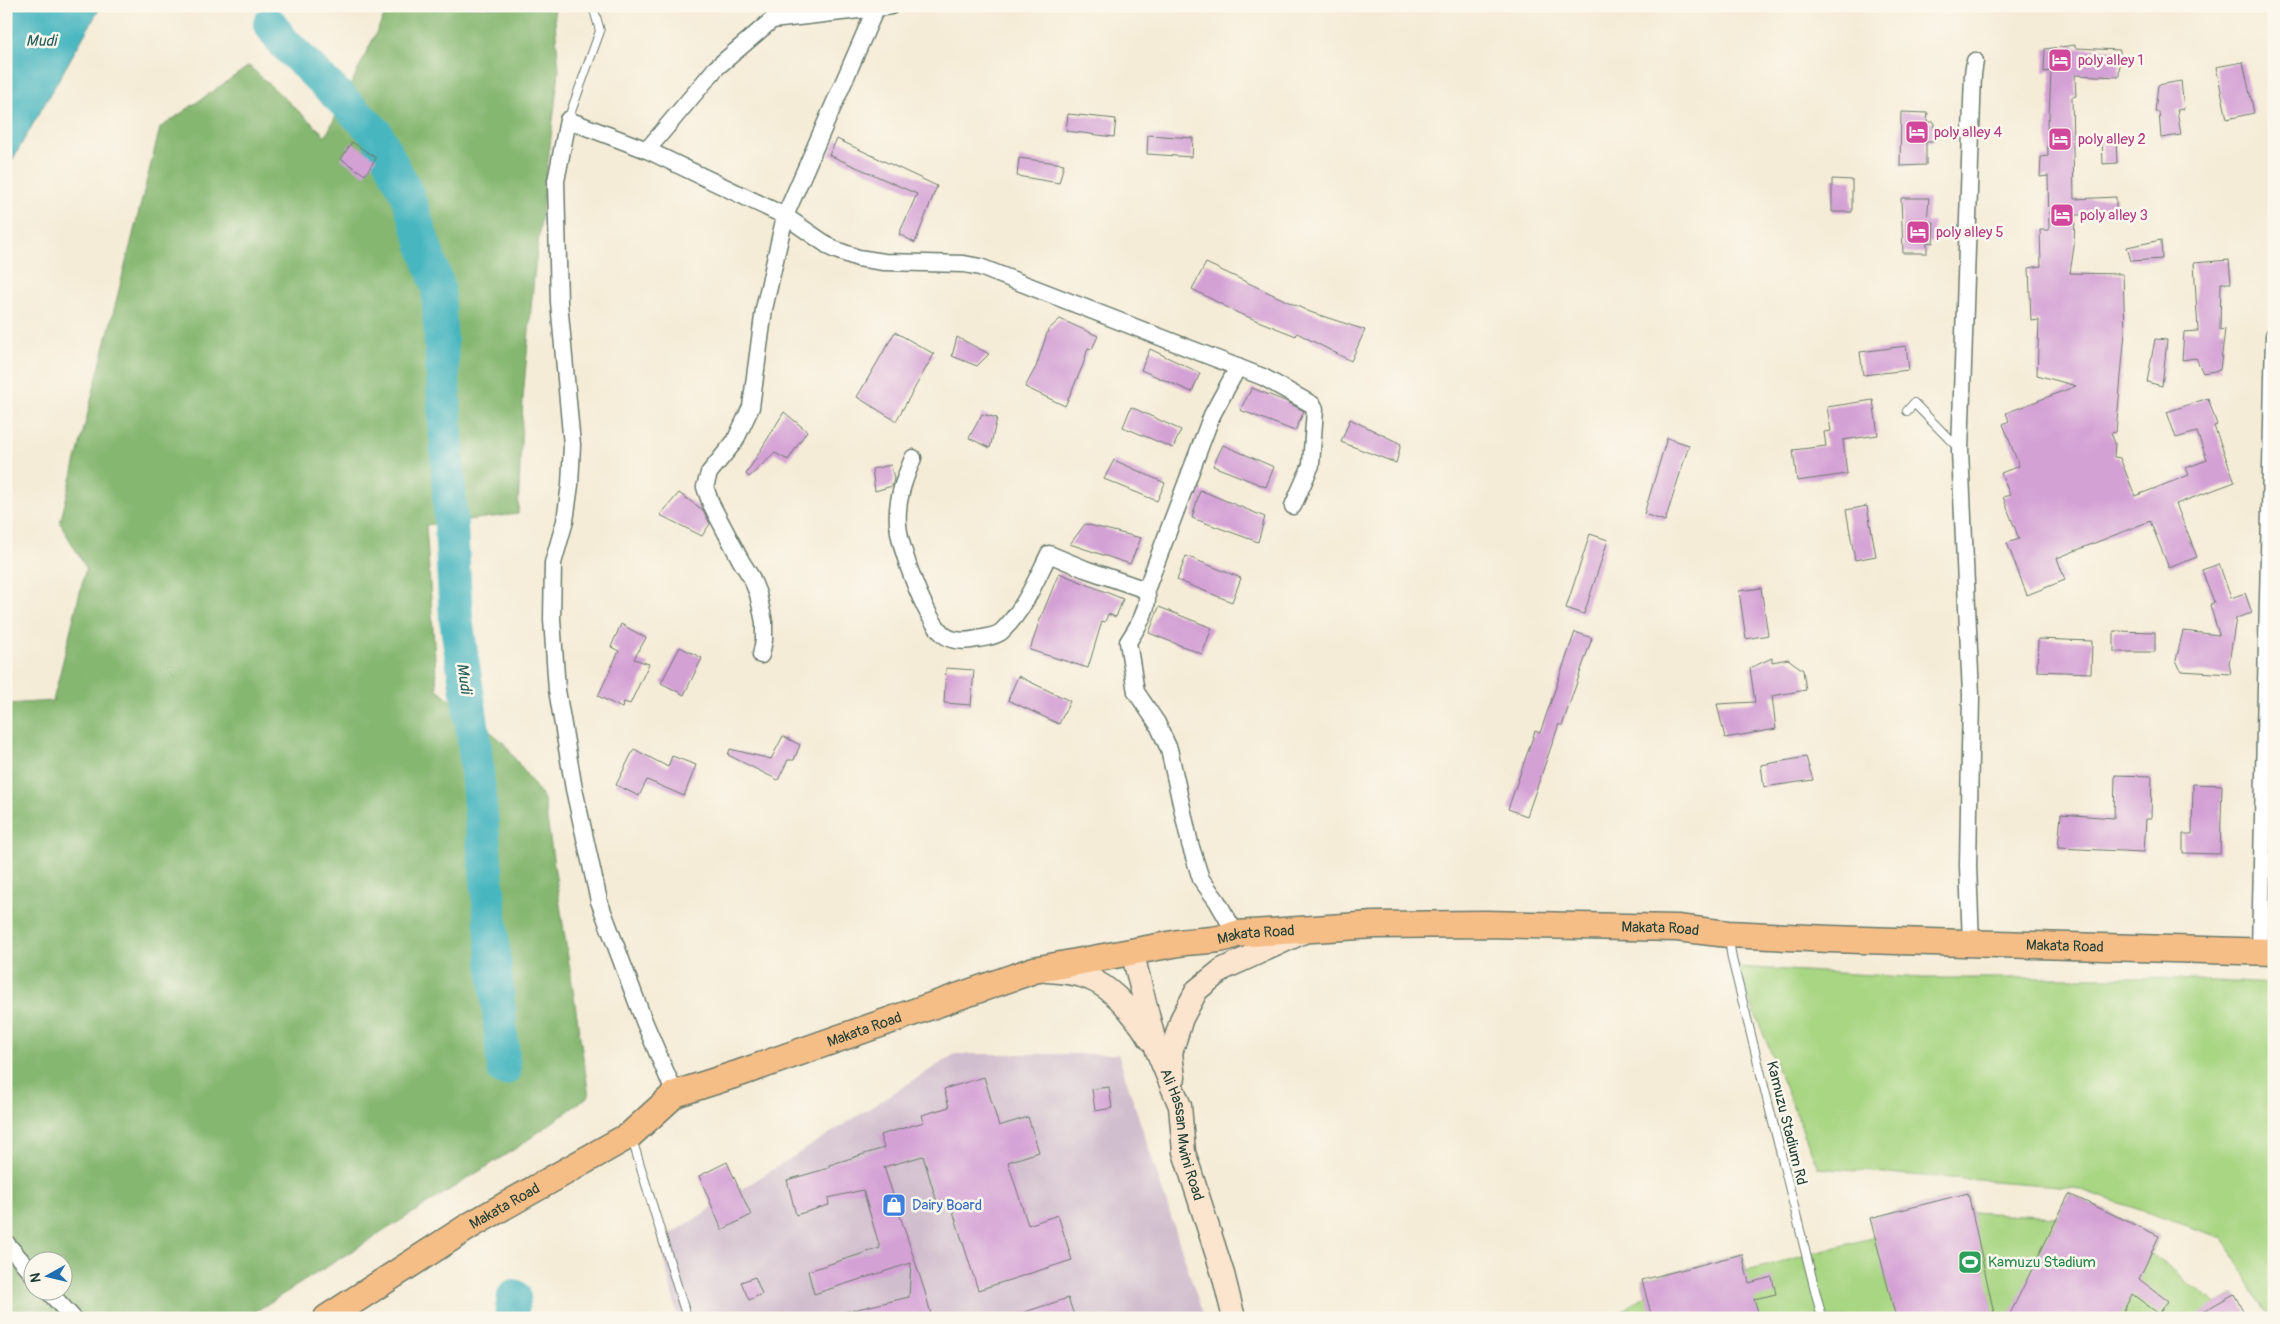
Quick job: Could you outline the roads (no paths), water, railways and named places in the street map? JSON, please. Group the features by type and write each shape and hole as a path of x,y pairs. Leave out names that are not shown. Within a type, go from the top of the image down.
{"main road":[{"name":"Makata Road","path":"327,1318 471,1225 630,1134 676,1094 1034,970 1229,937 1236,934 1374,925 1485,924 1678,928 1728,934 2267,952"},
{"path":"1180,1106 1171,1062 1171,1053 1182,1018 1197,990 1223,968 1309,930"},
{"name":"Ali Hassan Mwini Road","path":"1132,952 1157,1051 1180,1106 1184,1152 1223,1274 1234,1318"},
{"path":"1034,970 1071,973 1090,979 1119,1000 1141,1024 1157,1051"}],"street":[{"path":"647,150 716,68 772,20 884,7"},
{"path":"761,655 764,640 764,622 758,594 711,504 705,487 709,473 734,441 751,407 764,308 784,216 884,7"},
{"path":"1971,943 1968,866 1971,695 1960,451 1975,61"},
{"path":"676,1094 644,1021 599,901 574,789 556,690 552,618 553,563 565,521 570,485 572,445 560,302 556,181 568,120 647,150 784,216 833,249 858,258 892,262 964,264 980,267 1263,377 1313,404 1316,409 1310,465 1293,506"},
{"path":"2267,952 2274,334"},
{"path":"1236,934 1217,900 1202,879 1190,844 1169,749 1156,723 1136,692 1128,642 1138,628 1148,598 1146,590 1212,415 1238,367"},
{"path":"913,458 900,490 898,524 903,549 913,580 932,621 948,637 964,641 1001,632 1025,602 1049,554 1085,569 1146,590"},
{"path":"6,1243 22,1261"},
{"path":"58,1302 72,1318"}],"lane":[{"path":"568,120 600,31 593,6"},
{"path":"1907,410 1914,403 1960,451"},
{"name":"Kamuzu Stadium Rd","path":"1728,934 1732,959 1822,1318"},
{"path":"630,1134 687,1318"}],"water":[{"name":"Mudi","path":"6,6 101,6 6,171"}],"waterway":[{"name":"Mudi","path":"270,24 284,43 376,133 407,194 438,287 456,619 474,738 504,1069"},
{"name":"Mudi","path":"511,1318 514,1296"}],"place":[{"name":"poly alley 1","path":"2060,60"},
{"name":"poly alley 4","path":"1917,132"},
{"name":"poly alley 2","path":"2060,139"},
{"name":"poly alley 3","path":"2062,215"},
{"name":"poly alley 5","path":"1918,232"},
{"name":"Dairy Board","path":"894,1205"},
{"name":"Kamuzu Stadium","path":"1970,1262"}]}
